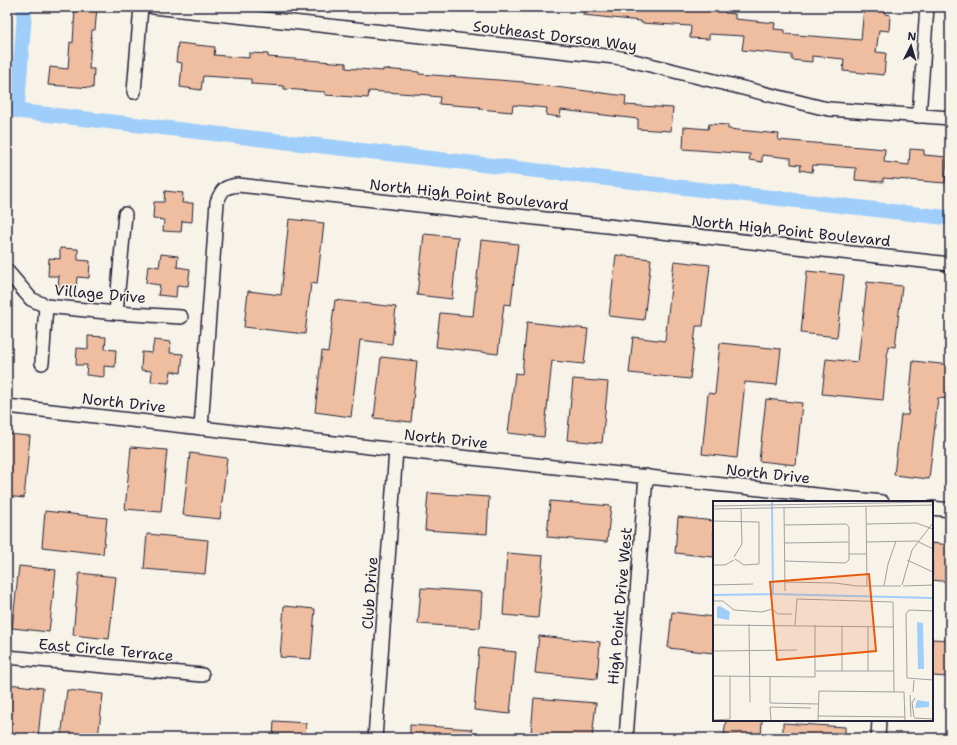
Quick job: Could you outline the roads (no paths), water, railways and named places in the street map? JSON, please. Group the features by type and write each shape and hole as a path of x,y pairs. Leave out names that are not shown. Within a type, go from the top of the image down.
{"street":[{"path":"134,92 141,7"},
{"name":"Southeast Dorson Way","path":"152,7 615,57 829,109 950,118"},
{"path":"919,116 927,7"},
{"name":"North High Point Boulevard","path":"201,428 217,202 221,193 228,187 238,185 950,264"},
{"path":"116,313 125,214"},
{"name":"Village Drive","path":"7,270 31,299 46,306 116,313 181,317"},
{"path":"42,363 46,306"},
{"name":"North Drive","path":"7,406 396,450 873,501"},
{"name":"Club Drive","path":"375,738 396,450"},
{"name":"High Point Drive West","path":"626,738 646,476"},
{"path":"933,508 950,510"},
{"name":"East Circle Terrace","path":"7,657 202,675"},
{"path":"878,738 879,721"}],"waterway":[{"path":"25,7 17,111 950,218"},
{"path":"7,110 17,111"}]}
